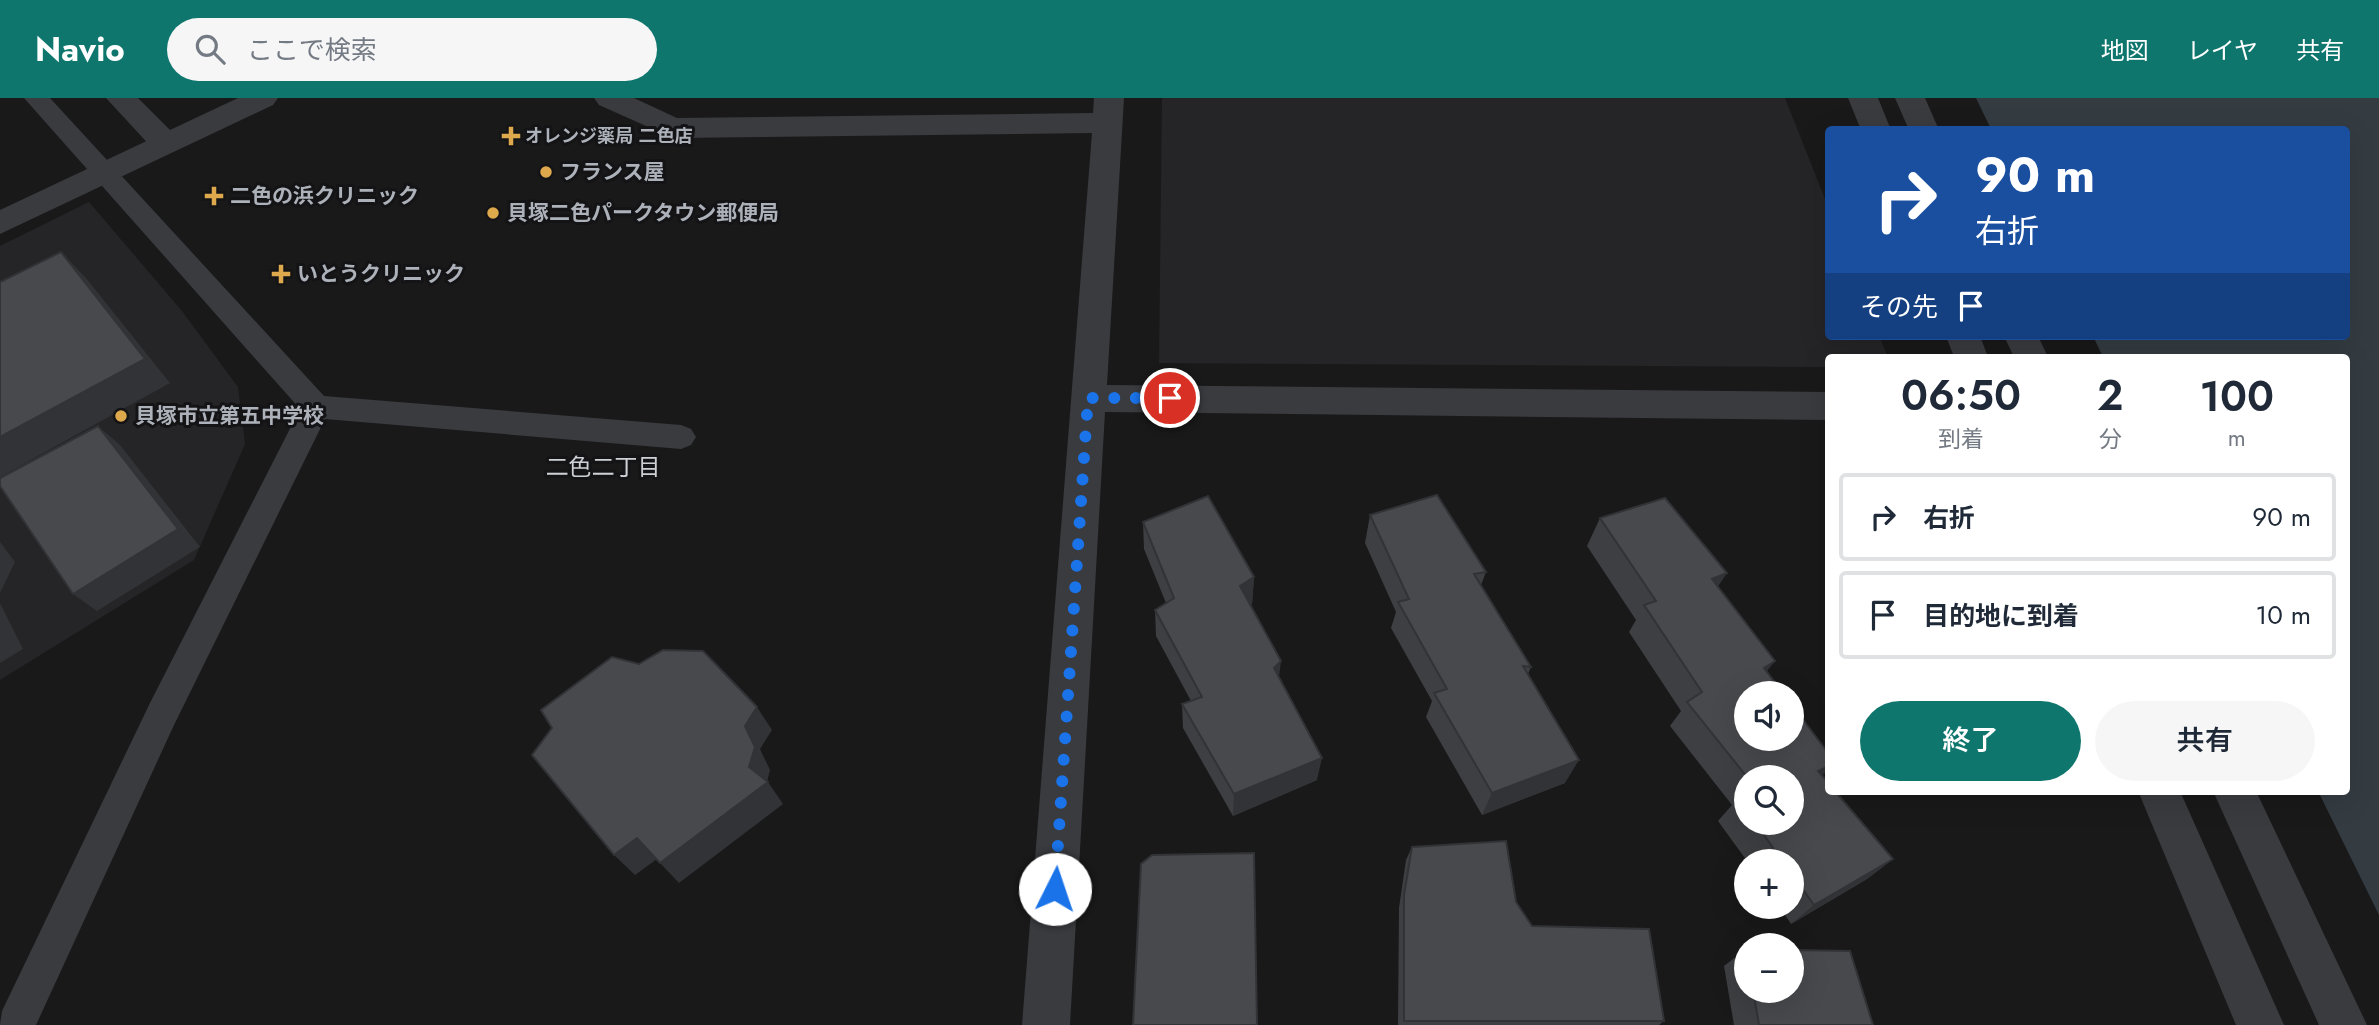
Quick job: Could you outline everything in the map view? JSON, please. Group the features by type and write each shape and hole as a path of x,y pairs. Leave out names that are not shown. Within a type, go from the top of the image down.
{"street":[{"path":"36,98 106,171 316,407 681,438"},
{"path":"121,98 166,143"},
{"path":"0,223 263,98"},
{"path":"609,98 673,128 1108,110 1046,1025"},
{"path":"1863,98 1874,126"},
{"path":"1910,98 1922,126"},
{"path":"1088,398 1825,406"},
{"path":"16,1025 162,714 316,407"},
{"path":"2161,795 2260,1025"},
{"path":"2236,795 2343,1025"}],"shaded area":[{"path":"1162,98 1785,98 1825,199 1825,340 1881,340 1887,354 1825,354 1825,367 1159,363"},
{"path":"1976,98 2379,98 2379,915 2320,795 2350,795 2350,354 2102,354 2095,340 2350,340 2350,126 1990,126"},
{"name":"貝塚市立第五中学校","path":"89,202 182,311 238,387 245,444 194,560 0,680 0,246"}],"building":[{"path":"61,252 145,359 0,437 0,282"},
{"path":"98,426 178,529 73,594 0,486 0,478"},
{"path":"1437,495 1486,572 1474,574 1531,667 1523,666 1579,760 1492,793 1434,693 1447,689 1398,602 1409,599 1370,515"},
{"path":"1208,496 1254,577 1240,586 1281,661 1274,668 1322,758 1234,794 1182,704 1202,697 1155,610 1174,598 1143,522"},
{"path":"1665,498 1727,573 1712,579 1775,661 1764,668 1774,681 1734,681 1734,751 1804,751 1804,721 1825,749 1825,768 1818,771 1825,779 1825,795 1838,795 1893,859 1814,905 1804,891 1804,849 1774,849 1764,835 1804,835 1804,765 1737,765 1687,702 1702,692 1644,605 1656,601 1600,518"},
{"path":"663,650 703,651 757,707 745,726 755,747 749,767 768,782 660,863 637,838 614,855 532,755 552,728 541,710 612,657 639,664"},
{"path":"1506,841 1516,902 1532,926 1649,929 1664,1021 1404,1021 1404,895 1412,847"},
{"path":"1254,853 1257,1025 1133,1025 1141,864 1152,855"},
{"path":"1804,950 1850,951 1873,1025 1759,1025 1755,1003 1804,1003"}],"place":[{"name":"オレンジ薬局 二色店","path":"511,136"},
{"name":"フランス屋","path":"546,172"},
{"name":"二色の浜クリニック","path":"214,196"},
{"name":"貝塚二色パークタウン郵便局","path":"493,213"},
{"name":"いとうクリニック","path":"281,274"},
{"name":"貝塚市立第五中学校","path":"121,416"}],"district":[{"name":"二色二丁目","path":"603,467"}],"route":[{"path":"1055,889 1088,398 1170,398"}]}
